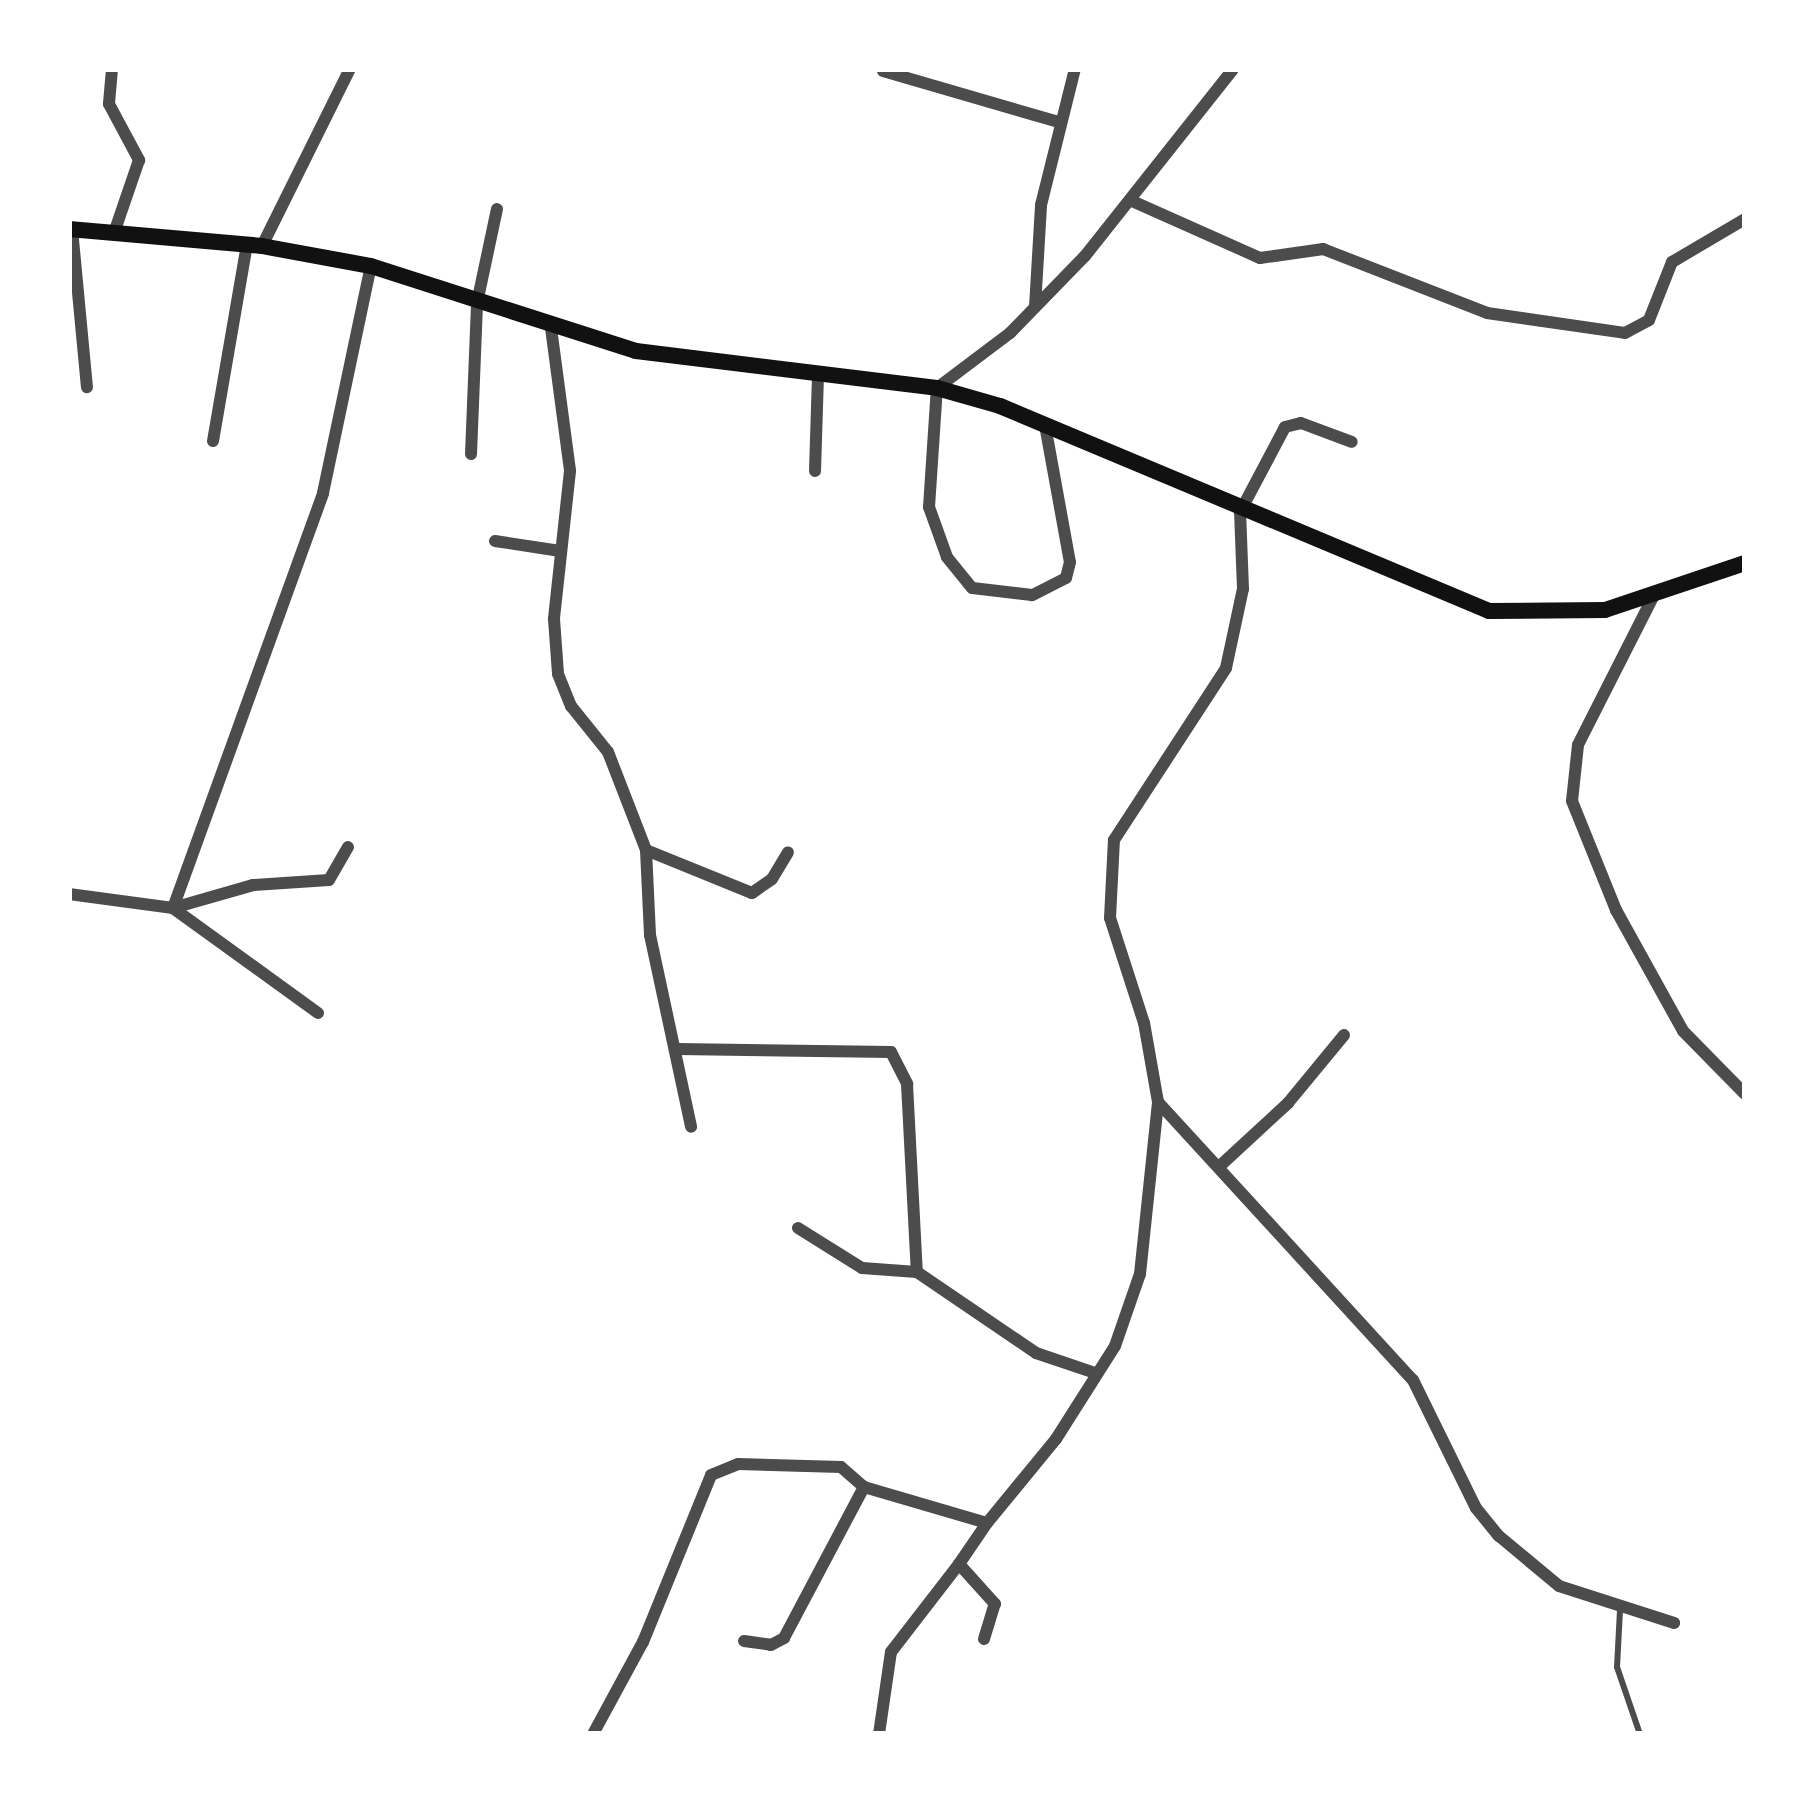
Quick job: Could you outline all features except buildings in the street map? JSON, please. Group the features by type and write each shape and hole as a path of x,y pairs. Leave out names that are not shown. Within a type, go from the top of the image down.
{"main road":[{"path":"71,229 254,245 370,266 551,328 687,360 938,388 1045,425 1240,512 1490,611 1577,614 1745,563"}],"street":[{"path":"112,69 109,104 139,160 114,232"},
{"path":"213,441 254,245 350,69"},
{"path":"1035,308 1041,205 1075,69"},
{"path":"1045,425 1069,572 1061,585 1032,596 983,592 956,572 929,507 938,388 1035,308 1132,201 1233,69"},
{"path":"883,71 1059,122"},
{"path":"1132,201 1260,258 1322,249 1487,313 1625,333 1649,320 1672,262 1745,219"},
{"path":"471,454 477,303 497,208"},
{"path":"71,229 87,387"},
{"path":"173,908 323,493 370,266"},
{"path":"551,328 570,471 555,656 562,693 608,752 646,850 650,934 691,1127"},
{"path":"815,471 818,374"},
{"path":"879,1734 888,1659 987,1523 1056,1439 1122,1330 1140,1274 1158,1102 1144,1023 1110,918 1109,862 1122,820 1231,654 1243,589 1240,512 1288,424 1352,442"},
{"path":"495,541 560,550"},
{"path":"1655,593 1578,746 1572,801 1616,910 1683,1030 1745,1094"},
{"path":"69,894 173,908 253,885 329,880 347,847"},
{"path":"646,850 752,893 772,879 788,852"},
{"path":"173,908 318,1012"},
{"path":"1222,1163 1288,1103 1344,1034"},
{"path":"677,1048 891,1052 907,1084 917,1272"},
{"path":"1158,1102 1222,1163 1413,1380 1487,1524 1534,1571 1620,1610 1674,1623"},
{"path":"798,1228 862,1268 917,1272 1036,1353 1095,1373"},
{"path":"593,1734 643,1642 711,1474 738,1464 849,1469 864,1487 987,1523"},
{"path":"744,1641 771,1645 784,1638 864,1487"},
{"path":"959,1564 995,1604 984,1639"}],"lane":[{"path":"1620,1610 1617,1666 1640,1734"}]}
